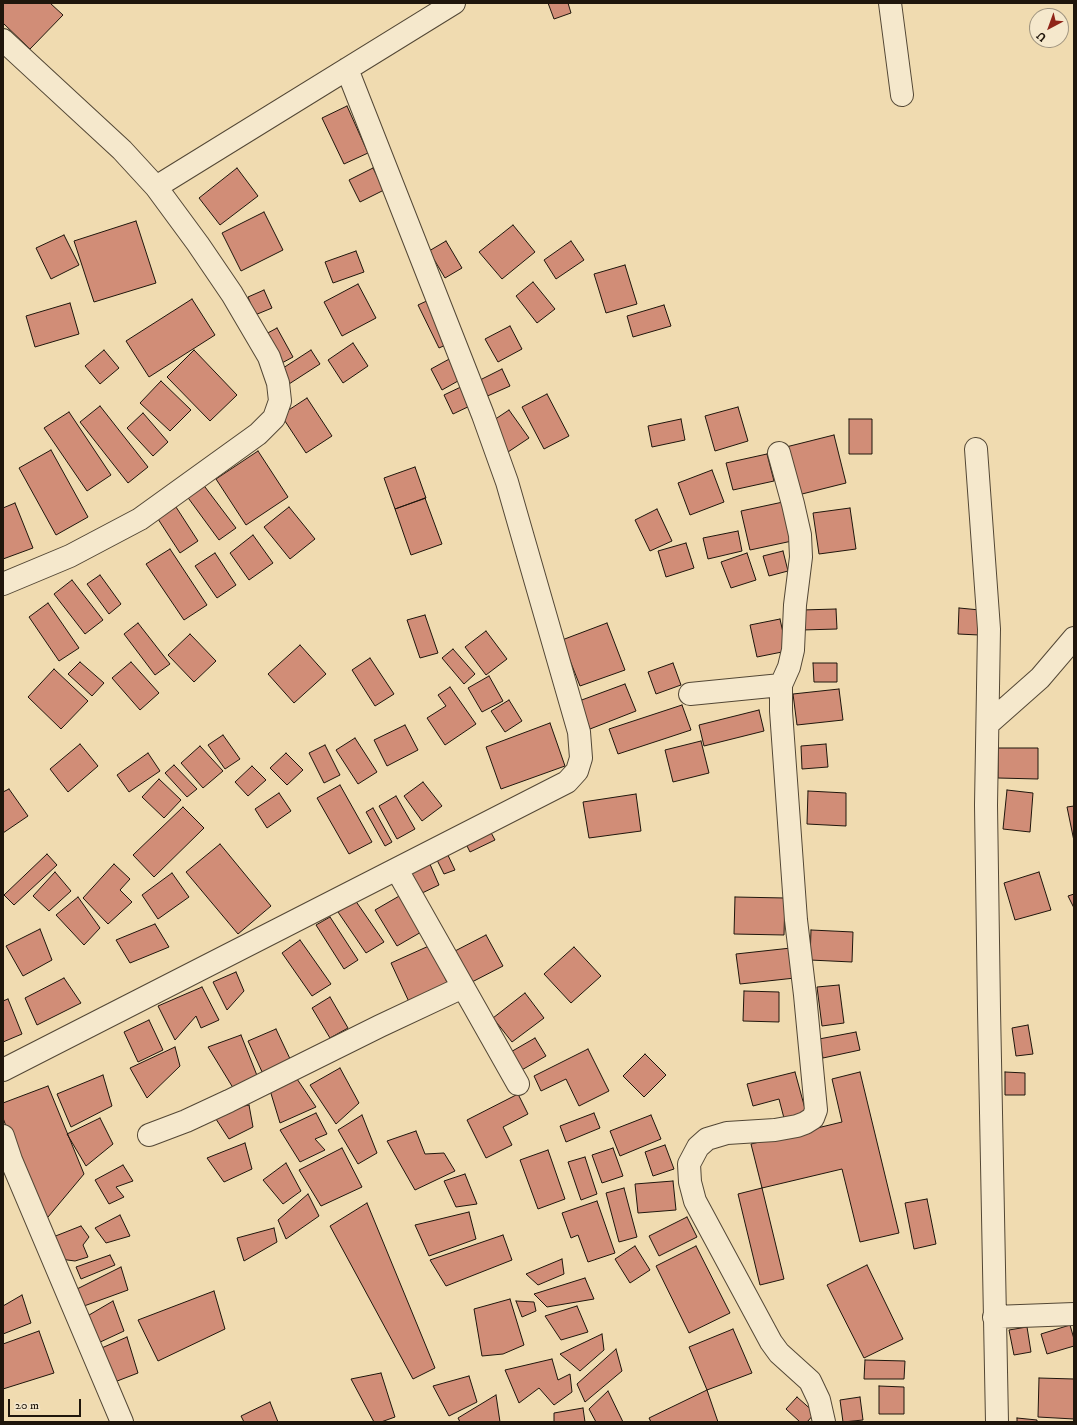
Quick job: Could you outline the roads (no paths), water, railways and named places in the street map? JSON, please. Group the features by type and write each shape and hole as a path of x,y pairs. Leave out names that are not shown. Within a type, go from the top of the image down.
{"street":[{"path":"156,187 454,3"},
{"path":"890,3 902,95"},
{"path":"3,40 122,150 156,187 198,244 232,294 269,357 278,383 280,401 274,418 258,434 140,519 70,556 3,584"},
{"path":"3,1070 567,782 577,771 581,758 579,732 507,482 480,408 347,69"},
{"path":"976,449 989,629 986,829 997,1422"},
{"path":"779,453 800,535 801,558 793,650 789,666 781,685 780,711 796,920 806,1002 816,1110 813,1118 797,1126 775,1130 727,1133 707,1138 698,1147 689,1164 690,1182 695,1201 764,1332 779,1353 810,1381 819,1400 824,1422"},
{"path":"988,724 1040,678 1074,638"},
{"path":"690,694 781,685"},
{"path":"397,870 518,1084"},
{"path":"149,1135 186,1121 229,1101 380,1026 463,987"},
{"path":"3,1136 11,1160 122,1422"},
{"path":"994,1317 1074,1314"}]}
